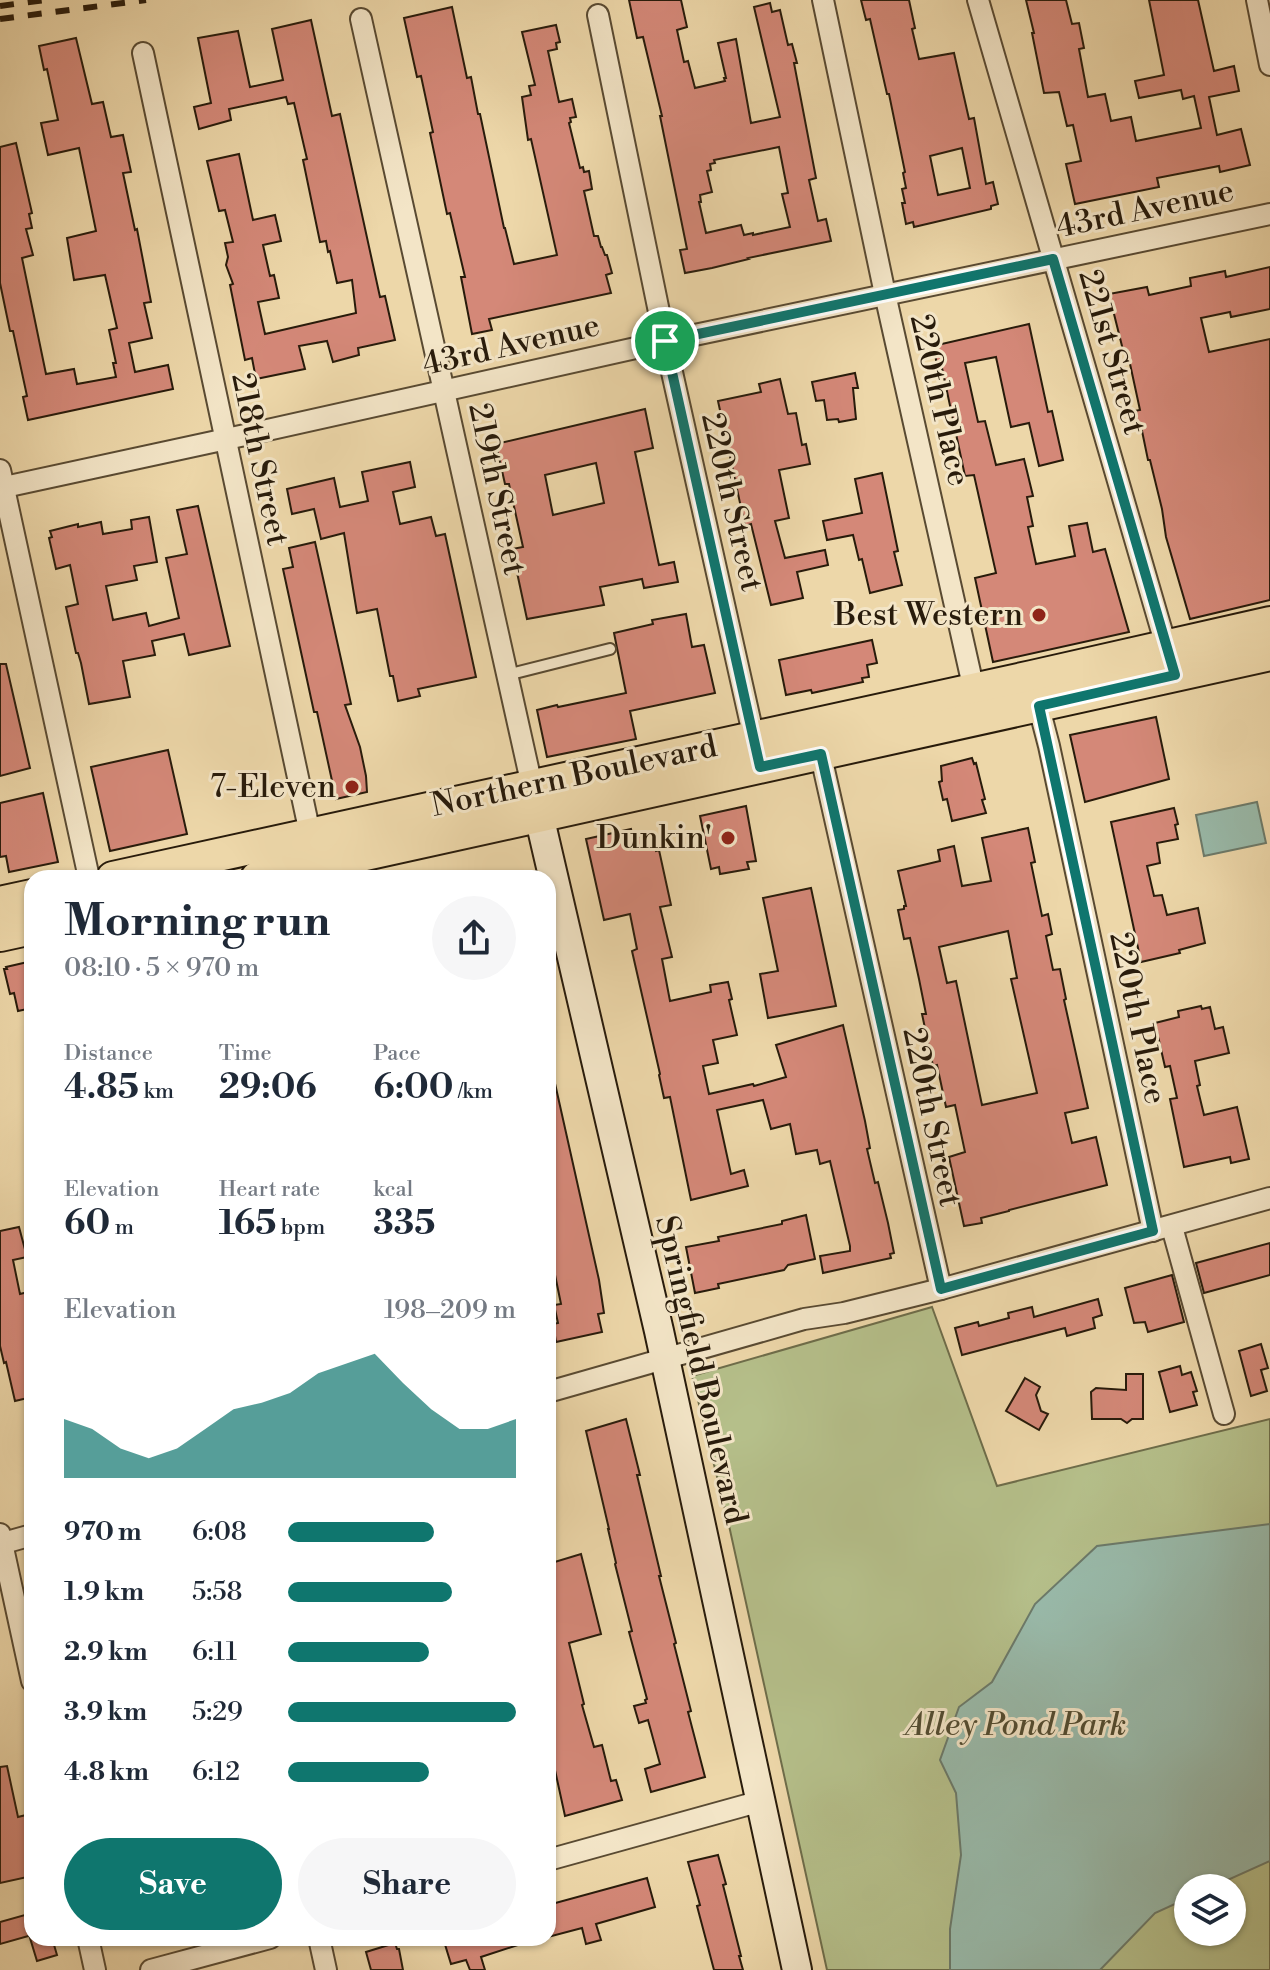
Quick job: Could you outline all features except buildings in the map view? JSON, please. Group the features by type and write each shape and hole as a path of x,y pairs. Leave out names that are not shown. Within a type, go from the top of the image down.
{"main road":[{"name":"Northern Boulevard","path":"281,870 535,801 1170,661 1270,623"},
{"name":"Northern Boulevard","path":"1170,661 1270,654"},
{"name":"Springfield Boulevard","path":"535,801 551,870"},
{"name":"Northern Boulevard","path":"198,870 315,859"},
{"name":"Springfield Boulevard","path":"556,891 665,1359 797,1970"},
{"path":"0,903 24,898"},
{"path":"0,935 24,930"}],"street":[{"name":"220th Place","path":"823,0 977,703"},
{"name":"221st Street","path":"978,0 1170,661"},
{"path":"1257,0 1270,65"},
{"name":"220th Street","path":"598,15 665,341 757,752"},
{"name":"219th Street","path":"361,19 535,801"},
{"name":"218th Street","path":"143,53 315,859"},
{"name":"43rd Avenue","path":"1,481 225,440 665,341 1270,214"},
{"path":"1,481 87,870"},
{"name":"220th Place","path":"1035,691 1163,1229 1224,1414"},
{"name":"220th Street","path":"817,738 941,1289"},
{"path":"556,1390 804,1319 844,1313 941,1289 1270,1198"},
{"path":"24,1536 1,1540 24,1645"},
{"path":"556,1858 761,1801"},
{"path":"90,1946 95,1970"},
{"path":"151,1970 240,1946"},
{"path":"321,1946 326,1970"}],"lane":[{"path":"507,675 610,649"}],"green space":[{"name":"Alley Pond Park","path":"932,1307 997,1486 1270,1419 1270,1970 827,1970 728,1521 692,1376"}],"shaded area":[{"path":"1257,802 1266,843 1204,856 1196,815"},
{"path":"1270,1524 1270,1861 1241,1874 1174,1874 1174,1904 1155,1913 1100,1970 950,1970 950,1929 961,1855 956,1793 940,1760 959,1707 992,1682 1035,1604 1097,1546"}],"railway":[{"path":"0,6 45,0"},
{"path":"0,19 146,0"}],"place":[{"name":"Best Western","path":"1039,615"},
{"name":"7-Eleven","path":"352,787"},
{"name":"Dunkin'","path":"728,838"}],"route":[{"path":"1053,259 1175,675 1039,706 1153,1231 941,1289 821,754 760,767 665,341 1053,259"}]}
